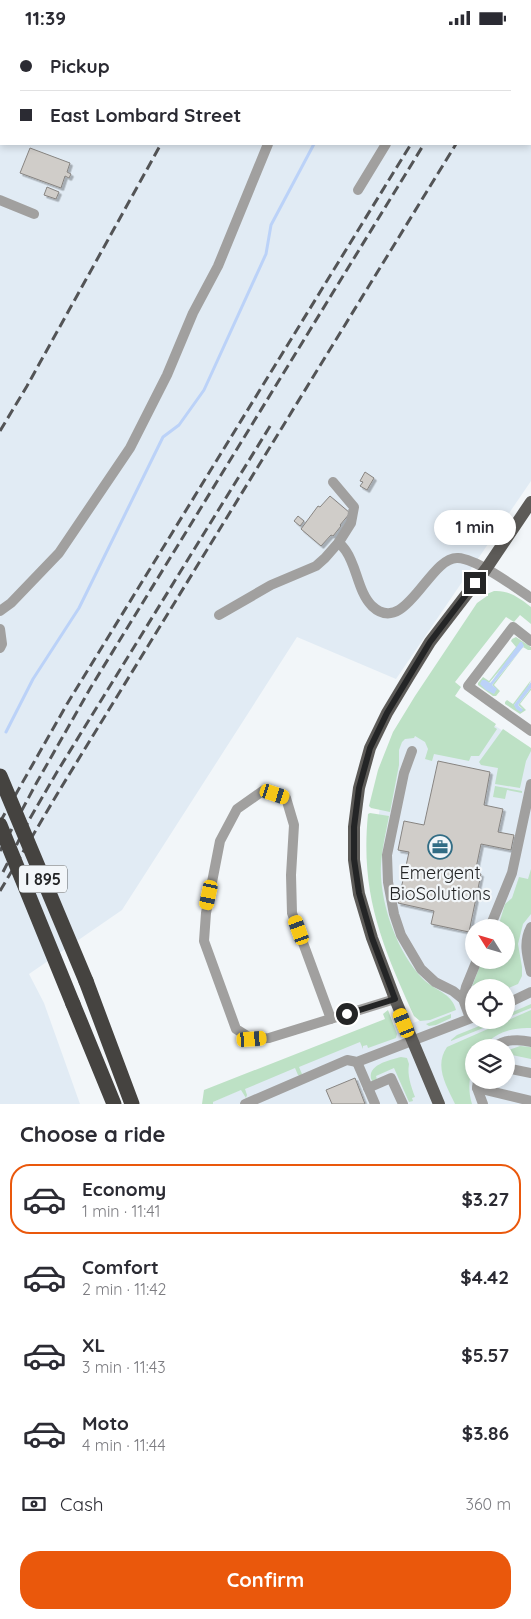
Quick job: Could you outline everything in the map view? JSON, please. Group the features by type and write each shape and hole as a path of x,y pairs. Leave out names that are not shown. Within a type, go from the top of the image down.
{"highway":[{"name":"I 895","path":"0,777 86,981 132,1104"},
{"name":"I 895","path":"0,825 114,1104"}],"main road":[{"path":"439,1104 395,999 372,938 359,893 354,859 354,827 359,788 370,748 387,713 430,642 486,569 531,503"}],"street":[{"path":"0,611 11,603 58,553 130,447 167,375 193,313 218,266 268,145"},
{"path":"358,190 385,145"},
{"path":"0,200 34,214"},
{"path":"219,615 271,585 316,566 339,542 351,523 354,507 332,482"},
{"path":"339,542 347,552 372,606 384,613 401,610 448,560 460,558 486,569 531,598"},
{"path":"531,641 513,627 468,686 531,731"},
{"path":"0,629 2,644 0,648"},
{"path":"412,751 404,773 387,855 388,882 394,913 401,935 421,969 435,982 453,991 465,1003"},
{"path":"493,919 512,873 531,784"},
{"path":"331,1019 292,913 291,875 294,825 286,797 264,791 237,809 220,841 206,913 204,941 236,1029 252,1039 269,1038 331,1019 395,999"},
{"path":"531,927 526,948 531,971"},
{"path":"463,999 473,969"},
{"path":"515,1000 531,992"},
{"path":"245,1104 347,1060 357,1062 465,1020"},
{"path":"515,1040 531,1042"},
{"path":"357,1062 374,1104"},
{"path":"515,1070 531,1073"},
{"path":"368,1088 391,1078 403,1104"},
{"path":"479,1089 483,1104"},
{"path":"494,1089 531,1101"}],"shaded area":[{"path":"0,145 531,145 531,481 396,679 297,637 122,910 29,974 44,1003 80,1104 0,1104"},
{"path":"491,723 531,750 531,1104 208,1104 387,1026 411,1024 434,1014 397,949 379,888 377,830 381,798 403,735"}],"green space":[{"path":"494,591 509,593 531,607 531,624 520,615 514,622 506,617 455,682 461,687 455,696 496,724 494,727 497,729 479,756 471,756 469,761 434,754 432,761 425,759 428,749 425,742 415,736 414,738 405,739 399,750 399,765 390,812 371,808 369,806 378,770 393,732 477,603 487,594"},
{"path":"516,637 531,647 531,650 524,646 518,648 485,688 492,692 496,689 492,685 521,650 494,685 500,691 496,696 493,696 478,685 478,683 483,677 489,681 516,647 511,641"},
{"path":"531,680 514,705 523,709 518,705 531,688 520,704 526,710 520,714 505,704 505,702 507,700 513,704"},
{"path":"503,729 531,748 520,788 495,784 498,768 481,765 479,762"},
{"path":"495,786 522,791 522,793 507,790 505,799 493,797"},
{"path":"368,814 389,816 382,853 381,879 387,910 398,941 405,955 423,979 447,996 454,1004 456,1010 430,1020 420,1021 414,1016 392,966 376,918 367,869 366,843"},
{"path":"531,869 531,914 523,924 518,944 522,976 518,984 515,985 515,979 475,979 479,969 515,969 515,919 500,919 505,904 512,898 519,877 528,879"},
{"path":"531,1004 531,1008 515,1014 515,1011"},
{"path":"388,1010 397,1034 396,1038 368,1048 367,1045 363,1046 363,1049 360,1042 299,1067 302,1074 300,1076 295,1068 245,1089 246,1098 241,1090 213,1102 213,1104 202,1104 204,1090 385,1019 383,1014"},
{"path":"531,1010 531,1028 504,1032 492,1039 465,1039 488,1029 515,1029 515,1017"},
{"path":"451,1014 451,1018 436,1025 429,1026 426,1024"},
{"path":"472,1029 481,1029 451,1041 457,1035"},
{"path":"465,1039 465,1089 469,1089 472,1104 455,1104 445,1083 441,1068 443,1054 447,1047"},
{"path":"520,1046 531,1047 531,1059 515,1056 515,1048"},
{"path":"401,1057 407,1058 410,1081 415,1097 412,1098 413,1101 409,1102 394,1068 376,1076 378,1083 372,1081 371,1075 375,1067"}],"water":[{"path":"520,642 524,646 492,685 497,689 494,694 486,690 480,684 482,680 490,683 492,681"},
{"path":"531,682 531,688 518,705 523,710 521,712 514,705"}],"building":[{"path":"30,148 70,163 67,172 71,174 69,178 65,176 61,188 20,173"},
{"path":"47,187 59,192 56,199 44,195"},
{"path":"365,472 374,478 367,490 360,486 363,482 360,481"},
{"path":"330,496 350,513 333,536 331,535 321,546 301,529 318,506 320,507"},
{"path":"298,516 304,521 300,526 294,521"},
{"name":"Emergent BioSolutions","path":"438,761 490,772 484,805 503,809 498,832 514,835 511,850 481,844 475,873 481,874 472,919 465,919 465,931 431,924 434,911 398,903 409,852 398,850 404,821 424,825"},
{"path":"355,1078 365,1104 332,1104 326,1090"}],"waterway":[{"path":"6,732 33,679 79,608 163,437 179,425 204,390 266,254 271,225 313,145"}],"railway":[{"path":"0,431 27,386 160,145"},
{"path":"0,822 67,704 410,145"},
{"path":"0,851 91,687 423,145"},
{"path":"0,891 59,791 455,145"},
{"path":"3,872 29,820 57,772 272,423"}],"place":[{"name":"Emergent BioSolutions","path":"440,847"}],"route":[{"path":"347,1014 395,999 372,938 359,893 354,859 354,827 359,788 370,748 387,713 430,642 475,583"}]}
